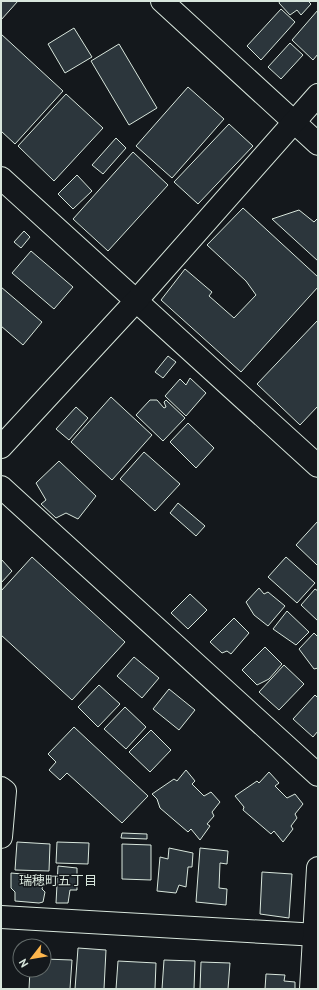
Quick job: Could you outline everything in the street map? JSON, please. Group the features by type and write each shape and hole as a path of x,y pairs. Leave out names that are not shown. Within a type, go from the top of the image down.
{"street":[{"path":"162,1 318,144"},
{"path":"1,447 136,301 318,96"},
{"path":"1,178 318,466"},
{"path":"1,487 318,775"},
{"path":"1,788 5,791 1,837"},
{"path":"310,989 316,935 318,868"},
{"path":"1,917 316,935"}],"building":[{"path":"1,1 18,1 1,20"},
{"path":"280,1 308,1 311,4 301,15 297,10 290,15 279,3"},
{"path":"281,9 295,22 261,60 247,46"},
{"path":"318,10 318,54 313,60 292,40"},
{"path":"74,28 92,57 65,73 48,44"},
{"path":"1,34 63,91 15,144 1,131"},
{"path":"290,43 303,55 281,79 268,67"},
{"path":"119,44 157,108 129,125 91,61"},
{"path":"188,87 224,119 172,178 136,146"},
{"path":"66,94 103,128 54,181 18,146"},
{"path":"229,124 253,146 198,204 174,182"},
{"path":"116,138 126,148 103,174 92,165"},
{"path":"133,152 168,185 108,251 73,219"},
{"path":"77,175 92,191 73,209 58,194"},
{"path":"243,208 318,277 318,287 241,372 161,300 185,269 212,292 209,296 234,318 256,295 246,281 207,245"},
{"path":"299,210 314,222 318,218 318,261 272,219"},
{"path":"24,231 30,237 21,248 14,242"},
{"path":"31,251 73,287 54,309 12,273"},
{"path":"1,287 42,322 23,345 1,326"},
{"path":"318,320 318,406 300,425 257,384"},
{"path":"168,356 176,362 163,378 155,372"},
{"path":"190,378 206,393 186,416 165,396 180,379 186,385"},
{"path":"111,397 152,435 112,480 71,442"},
{"path":"150,400 157,400 164,408 166,407 164,402 166,400 185,418 163,441 136,415"},
{"path":"76,407 88,418 69,440 56,429"},
{"path":"188,423 214,448 196,468 170,442"},
{"path":"144,452 180,484 155,511 120,479"},
{"path":"59,461 96,496 78,519 66,513 56,518 41,504 46,500 36,483"},
{"path":"178,503 205,526 196,536 170,513"},
{"path":"318,521 318,564 317,565 296,545"},
{"path":"32,557 125,642 72,700 1,635 1,591"},
{"path":"286,557 315,583 297,603 268,577"},
{"path":"1,559 12,571 1,583"},
{"path":"259,588 264,594 268,592 285,606 268,626 254,615 246,602"},
{"path":"315,589 318,591 318,621 301,605"},
{"path":"190,594 207,610 188,629 171,613"},
{"path":"287,611 309,632 296,645 273,629"},
{"path":"234,618 249,633 231,654 227,651 222,653 210,642"},
{"path":"314,633 318,637 318,668 314,669 299,649"},
{"path":"265,647 282,664 269,679 257,685 242,670"},
{"path":"134,657 159,678 142,698 117,676"},
{"path":"284,665 304,684 279,710 259,692"},
{"path":"99,685 120,704 98,727 78,707"},
{"path":"169,689 195,710 179,730 153,709"},
{"path":"315,695 318,698 318,731 313,737 293,719"},
{"path":"125,707 146,727 126,749 104,729"},
{"path":"74,727 148,796 122,823 67,773 60,780 49,770 56,762 48,754"},
{"path":"151,730 171,750 150,772 129,752"},
{"path":"186,770 195,781 192,784 204,796 211,792 220,802 212,812 214,816 207,824 210,826 200,840 191,829 188,832 160,808 157,799 152,794 174,779 177,781"},
{"path":"269,772 279,783 275,786 287,798 295,794 303,804 295,814 297,818 291,826 293,829 283,842 274,831 271,834 243,810 244,807 235,796 257,781 259,783"},
{"path":"122,833 147,834 147,839 121,838"},
{"path":"17,842 50,844 49,871 15,870"},
{"path":"57,842 89,843 88,864 56,863"},
{"path":"122,844 151,845 151,880 122,879"},
{"path":"169,848 193,853 192,867 188,867 186,887 179,885 176,893 157,891 160,857 168,859"},
{"path":"200,848 228,851 227,864 220,863 219,888 227,889 226,905 196,902"},
{"path":"58,866 77,868 77,890 70,890 68,903 56,903"},
{"path":"262,872 292,874 289,918 260,914"},
{"path":"11,873 45,876 42,889 45,892 43,902 15,901 15,892 11,888"},
{"path":"78,948 106,950 104,989 75,989"},
{"path":"52,959 72,960 70,989 29,989 30,978 52,978"},
{"path":"164,960 195,961 194,989 162,989"},
{"path":"118,961 156,963 155,989 116,989"},
{"path":"201,962 230,963 228,989 200,989"},
{"path":"266,974 285,975 284,981 295,982 295,989 265,989"}],"district":[{"name":"瑞穂町五丁目","path":"58,880"}]}
